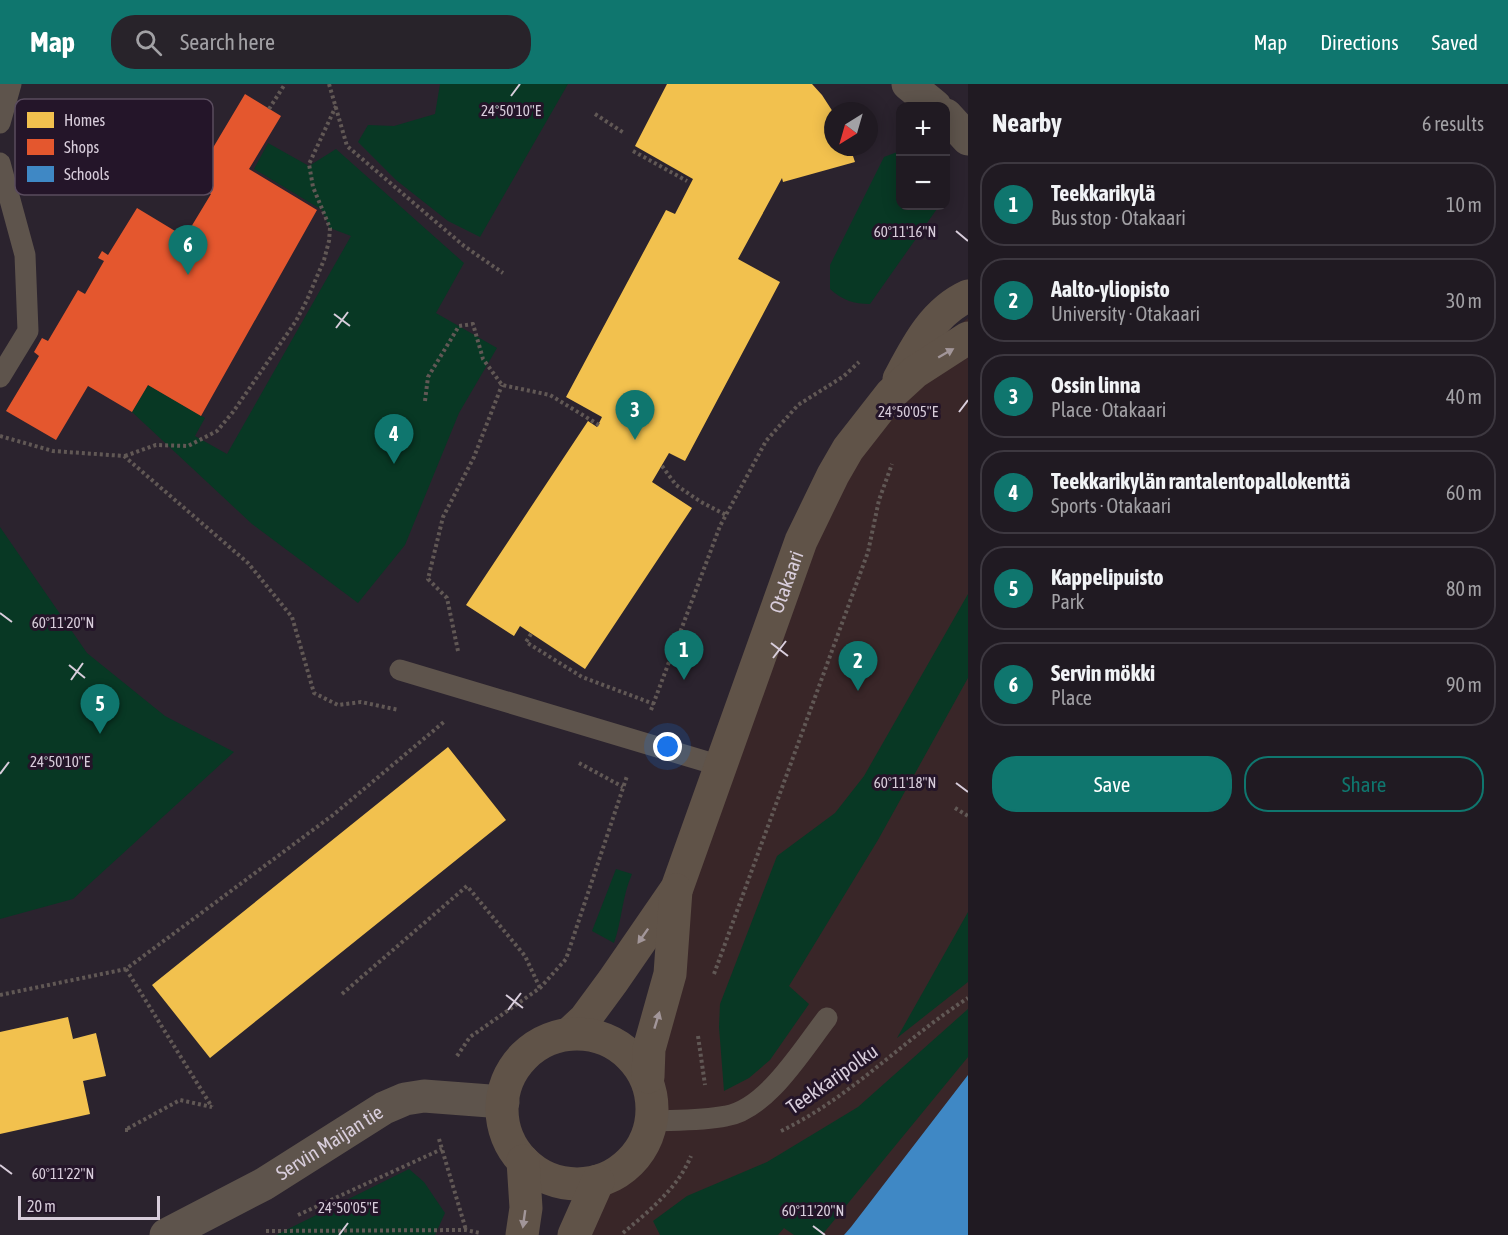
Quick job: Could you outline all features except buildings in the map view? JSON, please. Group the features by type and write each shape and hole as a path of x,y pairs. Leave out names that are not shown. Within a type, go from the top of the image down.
{"street":[{"path":"908,84 930,102"},
{"path":"950,120 968,139"},
{"name":"Otakaari","path":"569,1034 585,1019 606,991 676,888 801,541 817,504 848,449 891,394 924,335 937,319 954,304 968,296"},
{"name":"Otakaari","path":"891,394 915,372 968,338"},
{"name":"Otakaari","path":"648,1077 648,1049 670,974 676,888"},
{"path":"569,1034 591,1035 611,1042 629,1054 648,1077 652,1121 645,1141 633,1159 617,1172 598,1181 582,1184 558,1181 536,1171 523,1161 512,1146 505,1130 502,1112 504,1092 512,1071 527,1053 546,1040 569,1034"},
{"name":"Servin Maijan tie","path":"166,1235 264,1184 384,1108 405,1099 424,1096 503,1102"},
{"path":"522,1235 525,1208 523,1161"},
{"path":"574,1235 598,1181"}],"lane":[{"path":"0,123 11,84"},
{"path":"0,163 26,255 28,331 0,376"},
{"path":"400,670 721,766"},
{"path":"652,1121 728,1116 746,1109 763,1098 827,1018"}],"path":[{"path":"268,109 285,84"},
{"path":"329,84 347,146 464,246 503,273"},
{"path":"0,436 53,451 124,456 156,445 188,446 217,431 233,412 296,321 324,260 330,228 313,187 309,164 336,106"},
{"path":"595,114 624,133"},
{"path":"633,151 687,181"},
{"path":"425,401 428,377 459,327 473,324 483,359 502,384 550,395 598,425"},
{"path":"662,466 676,485 726,515 766,441 787,416 798,405 844,376 861,360"},
{"path":"458,652 447,598 428,579 443,518 474,458 502,384"},
{"path":"124,456 248,563 292,617 314,693 338,705 361,702 404,711"},
{"path":"712,981 868,552 879,500 896,457"},
{"path":"531,634 526,642 582,677 654,704"},
{"path":"0,995 126,969 333,815 446,720 436,718"},
{"path":"575,761 623,787"},
{"path":"955,808 968,816"},
{"path":"342,994 467,886 525,956 540,988"},
{"path":"126,969 212,1107 180,1100 125,1130 128,1130"},
{"name":"Teekkaripolku","path":"776,1133 812,1114 880,1065 936,1018 968,998"},
{"path":"295,1217 442,1149"},
{"path":"273,1226 263,1231 466,1230 462,1235"}],"shaded area":[{"path":"968,318 968,1235 575,1235 598,1181 637,1164 652,1121 652,1091 677,888 801,541 936,345"}],"green space":[{"path":"440,84 568,84 480,237 448,221 396,180 358,142 368,125 394,126 435,114"},
{"path":"268,143 309,166 336,149 464,263 436,313 497,348 459,413 405,545 358,603 252,524 132,412 148,385 205,418 195,436 227,454 351,236 330,228 322,210 254,169"},
{"path":"896,152 896,210 936,210 870,304 848,301 830,289 830,265 884,157"},
{"path":"0,527 87,653 165,716 234,752 73,899 0,919"},
{"path":"968,594 968,678 878,840 789,986 809,1004 770,1060 749,1078 724,1091 719,1027 720,1004 777,856 835,813 864,776"},
{"path":"616,869 632,874 614,943 592,931"},
{"path":"968,912 968,982 897,1038"},
{"path":"968,1009 968,1057 822,1235 794,1235 784,1228 778,1235 660,1235 653,1221 687,1196 767,1162 858,1107"},
{"path":"409,1169 424,1182 445,1213 435,1235 276,1235"}],"place":[{"name":"Servin mökki","path":"188,275"},
{"name":"Ossin linna","path":"635,440"},
{"name":"Teekkarikylän rantalentopallokenttä","path":"394,464"},
{"name":"Teekkarikylä","path":"684,680"},
{"name":"Aalto-yliopisto","path":"858,691"},
{"name":"Kappelipuisto","path":"100,734"}]}
